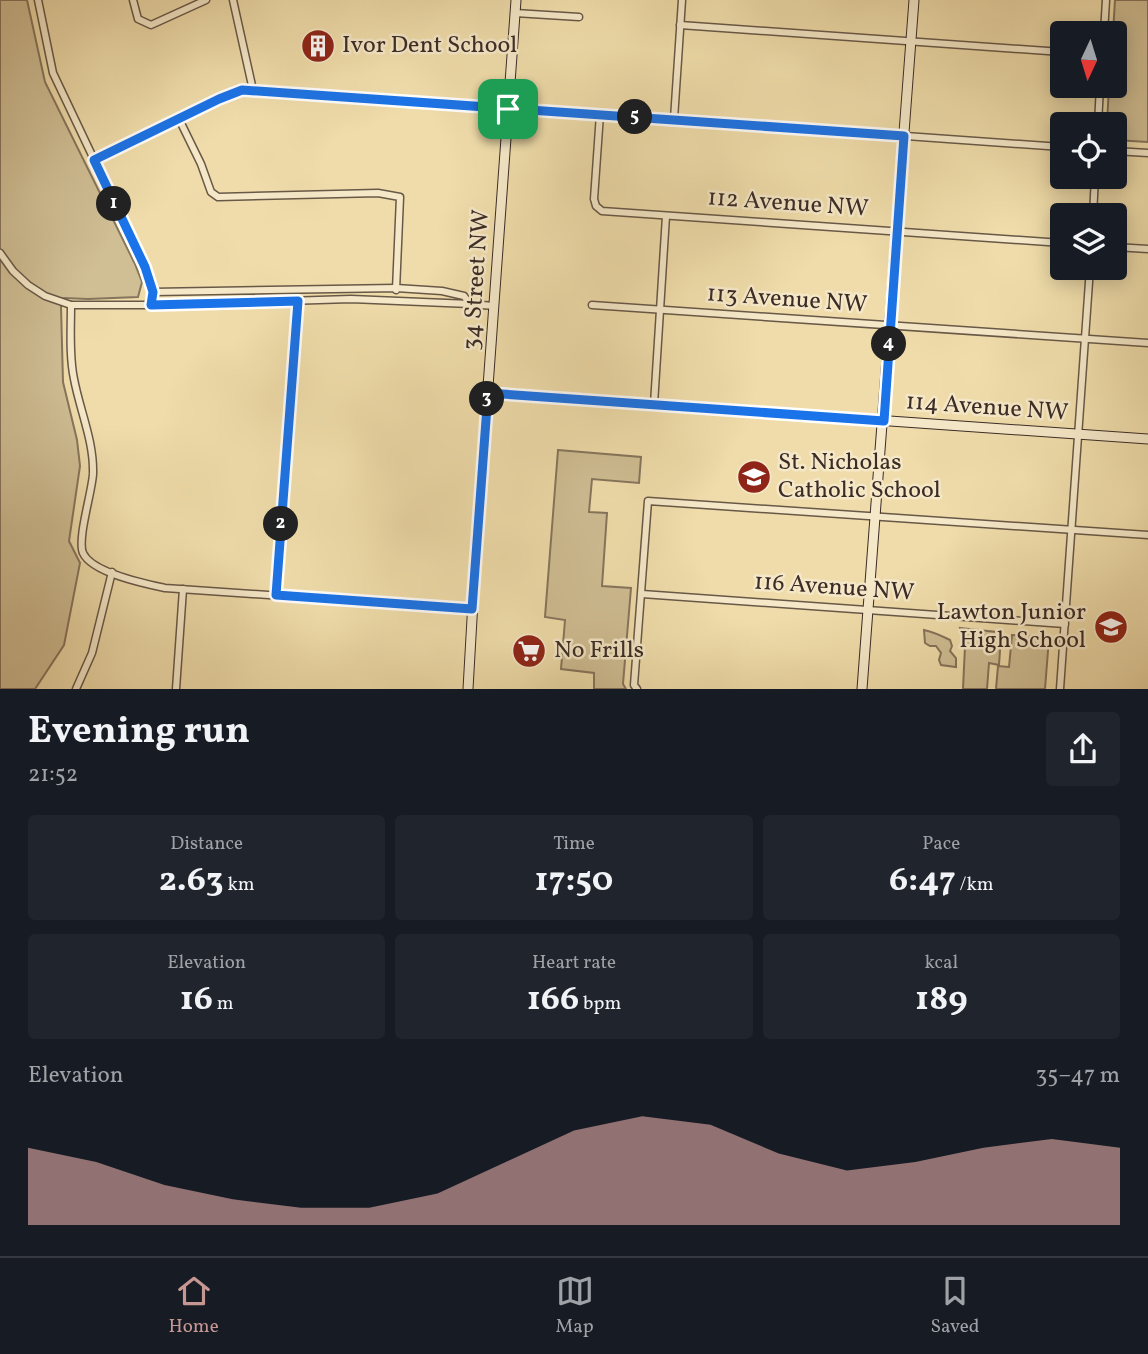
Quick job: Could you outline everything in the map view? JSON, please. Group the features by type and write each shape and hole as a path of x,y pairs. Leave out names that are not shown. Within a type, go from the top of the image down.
{"street":[{"path":"38,0 53,74 145,267 153,292 151,305"},
{"path":"133,0 138,19 151,25 206,0"},
{"path":"233,0 253,90"},
{"name":"34 Street NW","path":"468,689 516,0"},
{"path":"674,120 682,0"},
{"path":"863,689 914,0"},
{"path":"1105,21 1106,0"},
{"path":"515,13 579,17"},
{"path":"680,25 1050,51"},
{"path":"94,160 232,93 253,90 1050,146"},
{"name":"112 Avenue NW","path":"600,114 594,199 596,206 602,211 1050,242"},
{"path":"179,118 211,192 218,197 378,193 400,197 395,299"},
{"path":"1127,152 1148,153"},
{"path":"654,404 666,216"},
{"path":"1127,248 1148,249"},
{"path":"0,253 28,285 45,296 71,304 151,305 395,299 494,306"},
{"path":"1060,689 1089,280"},
{"path":"153,292 396,288 442,290 464,296 470,304"},
{"path":"276,595 298,301"},
{"path":"71,304 72,366 89,435 93,470 82,540 83,554 93,563 142,583 183,589 472,609"},
{"name":"113 Avenue NW","path":"592,305 1148,343"},
{"name":"114 Avenue NW","path":"488,393 1148,439"},
{"path":"636,689 648,501 1148,535"},
{"path":"76,689 92,653 112,572"},
{"path":"176,689 183,589"},
{"name":"116 Avenue NW","path":"642,594 1065,624"}],"shaded area":[{"path":"0,0 27,0 45,82 142,282 138,297 64,298 61,306 63,382 77,440 80,466 69,541 80,563 64,645 35,689 0,689"},
{"path":"1115,0 1148,0 1148,142 1127,141 1127,112 1108,112 1108,98 1127,98 1127,21 1114,21"},
{"path":"558,450 641,457 639,483 592,479 589,512 607,513 602,586 631,588 623,684 626,689 594,689 594,673 561,669 565,620 545,617"},
{"path":"960,628 997,632 1001,636 999,665 989,663 987,689 963,689 965,646"},
{"path":"924,630 950,640 950,651 956,658 956,667 941,665 941,653 936,646 925,643"},
{"path":"1012,635 1049,638 1045,689 996,689 998,666 1009,667"}],"place":[{"name":"Ivor Dent School","path":"318,46"},
{"name":"St. Nicholas Catholic School","path":"754,477"},
{"name":"Lawton Junior High School","path":"1111,627"},
{"name":"No Frills","path":"529,651"}],"route":[{"path":"242,90 508,109 904,136 884,421 488,393 472,609 276,595 298,301 151,305 153,292 145,267 94,160 242,90"}]}
